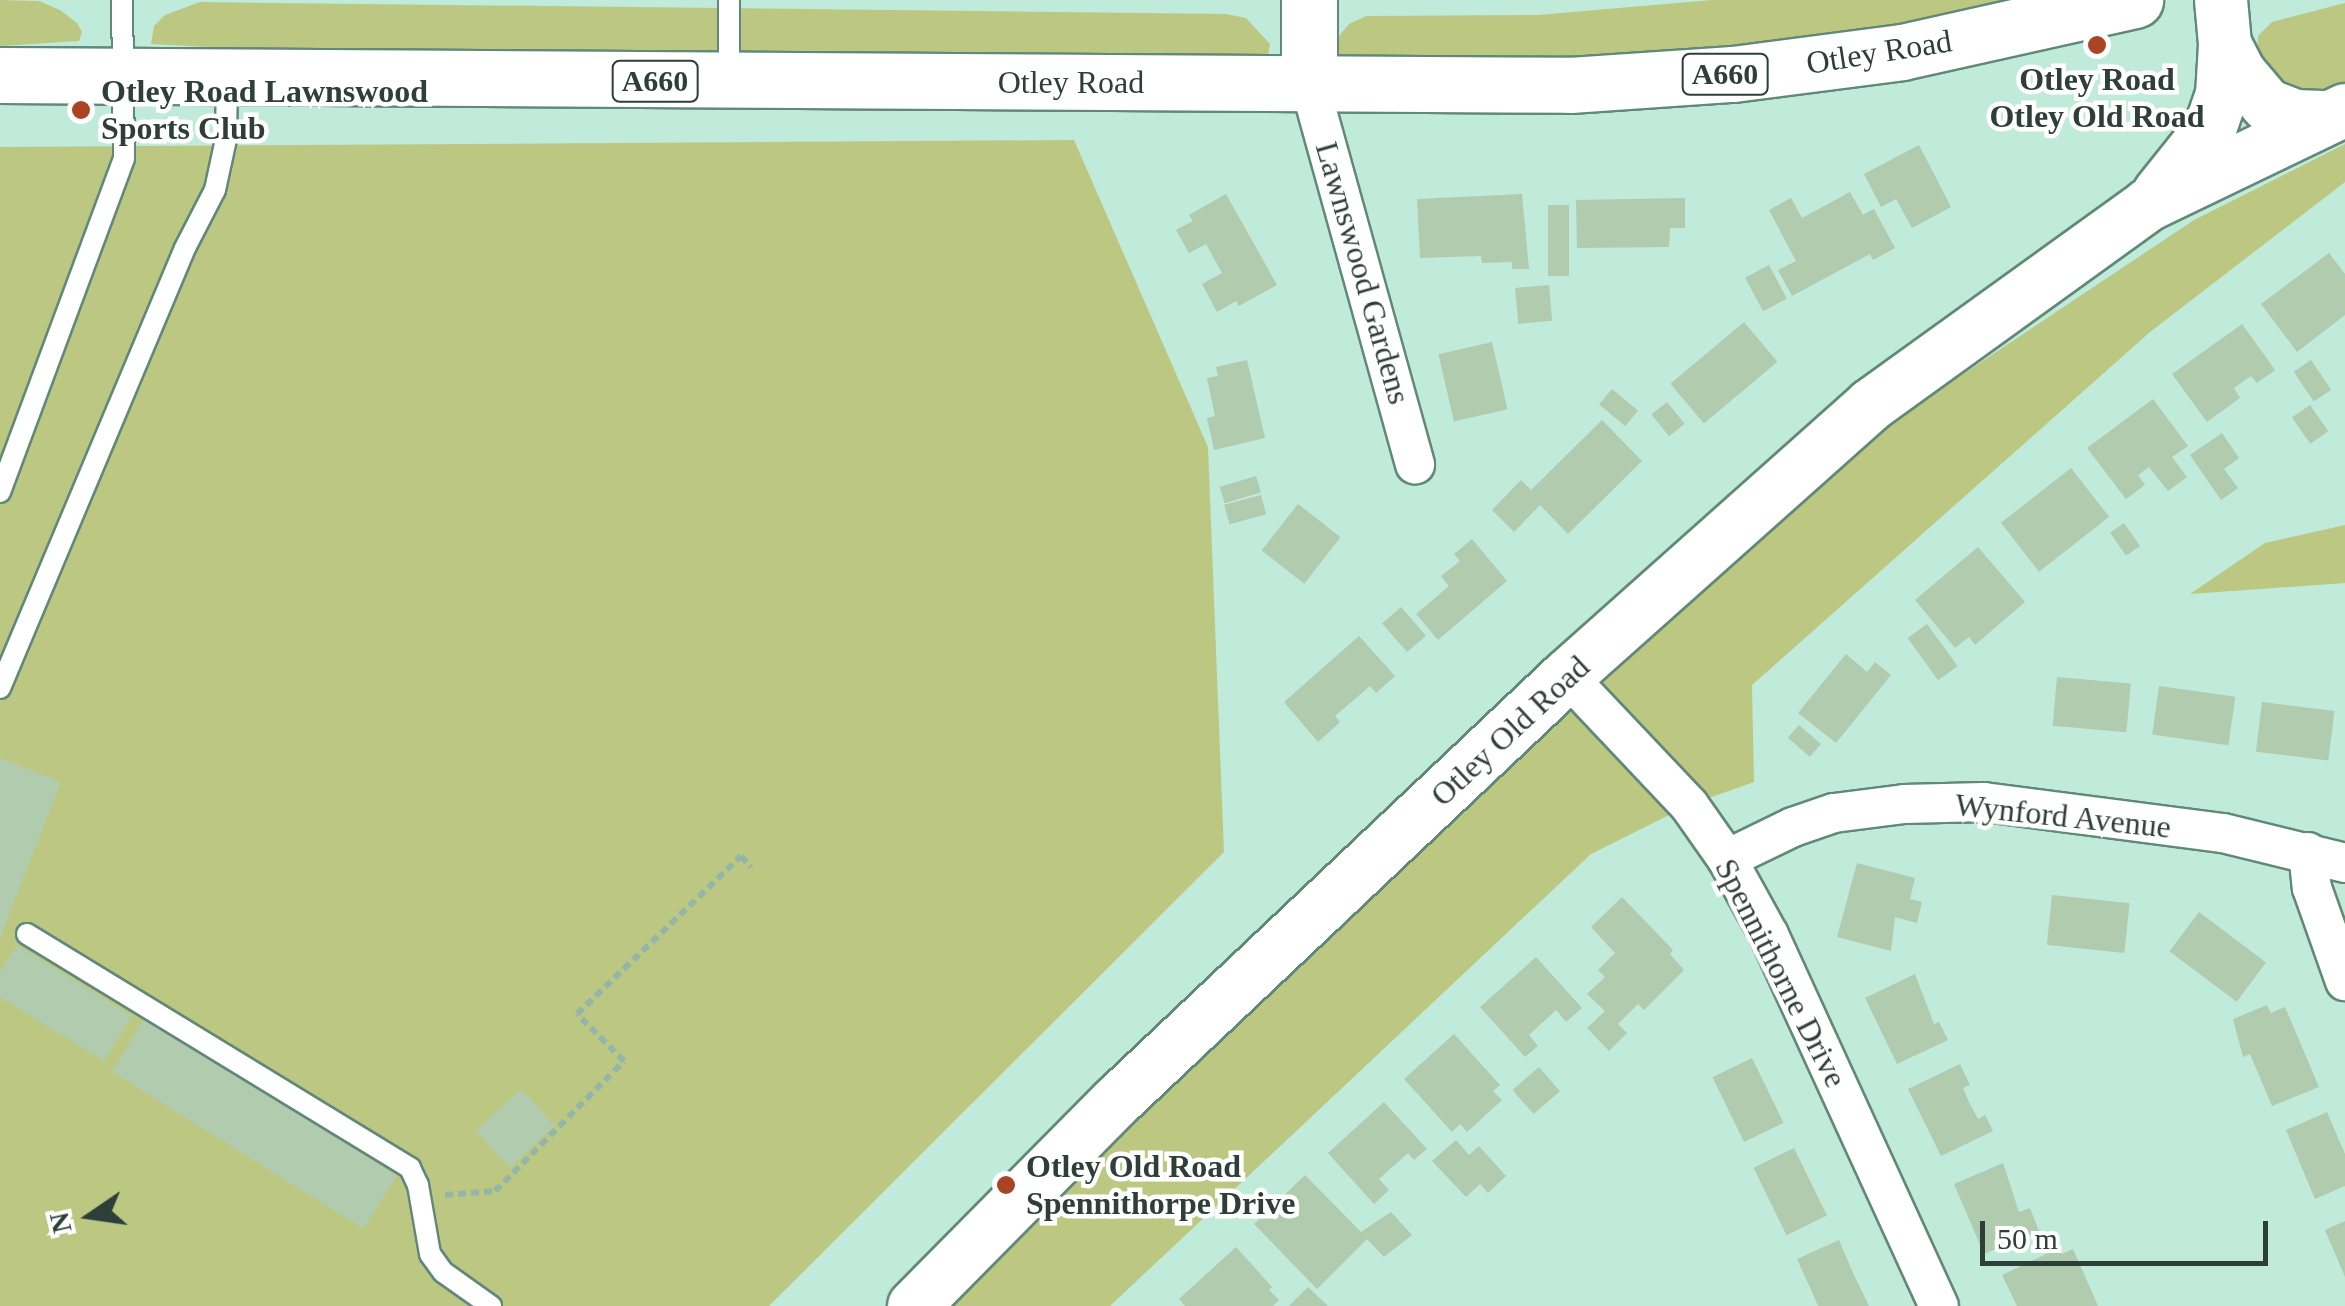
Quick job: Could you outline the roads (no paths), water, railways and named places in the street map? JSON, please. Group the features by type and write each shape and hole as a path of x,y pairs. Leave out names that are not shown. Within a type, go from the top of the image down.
{"highway":[{"path":"1309,0 1310,82"},
{"name":"Otley Road","path":"0,74 729,82 1570,84 1733,74 1902,52 2135,0"}],"street":[{"path":"2223,22 2240,74 2267,105 2295,116 2338,114"},
{"name":"Otley Old Road","path":"2148,205 2210,129 2222,96 2223,22"},
{"name":"Lawnswood Gardens","path":"1310,82 1415,466"},
{"name":"Otley Old Road","path":"914,1306 1116,1102 1567,676 1871,405 2148,205 2338,114"},
{"name":"Spennithorne Drive","path":"1567,676 1689,805 1727,859 1768,935 1939,1306"},
{"name":"Wynford Avenue","path":"1727,859 1794,826 1834,813 1904,804 1984,802 2223,833 2345,863"},
{"path":"2308,852 2312,888 2345,981"}],"lane":[{"path":"0,492 124,158 122,0"},
{"path":"729,0 729,82"},
{"path":"0,688 185,248 216,190 226,139 227,74"},
{"path":"27,934 410,1168 430,1254 443,1272 491,1306"}],"place":[{"name":"Otley Road Otley Old Road","path":"2097,45"},
{"name":"Otley Road Lawnswood Sports Club","path":"81,110"},
{"name":"Otley Old Road Spennithorpe Drive","path":"1006,1185"}]}
